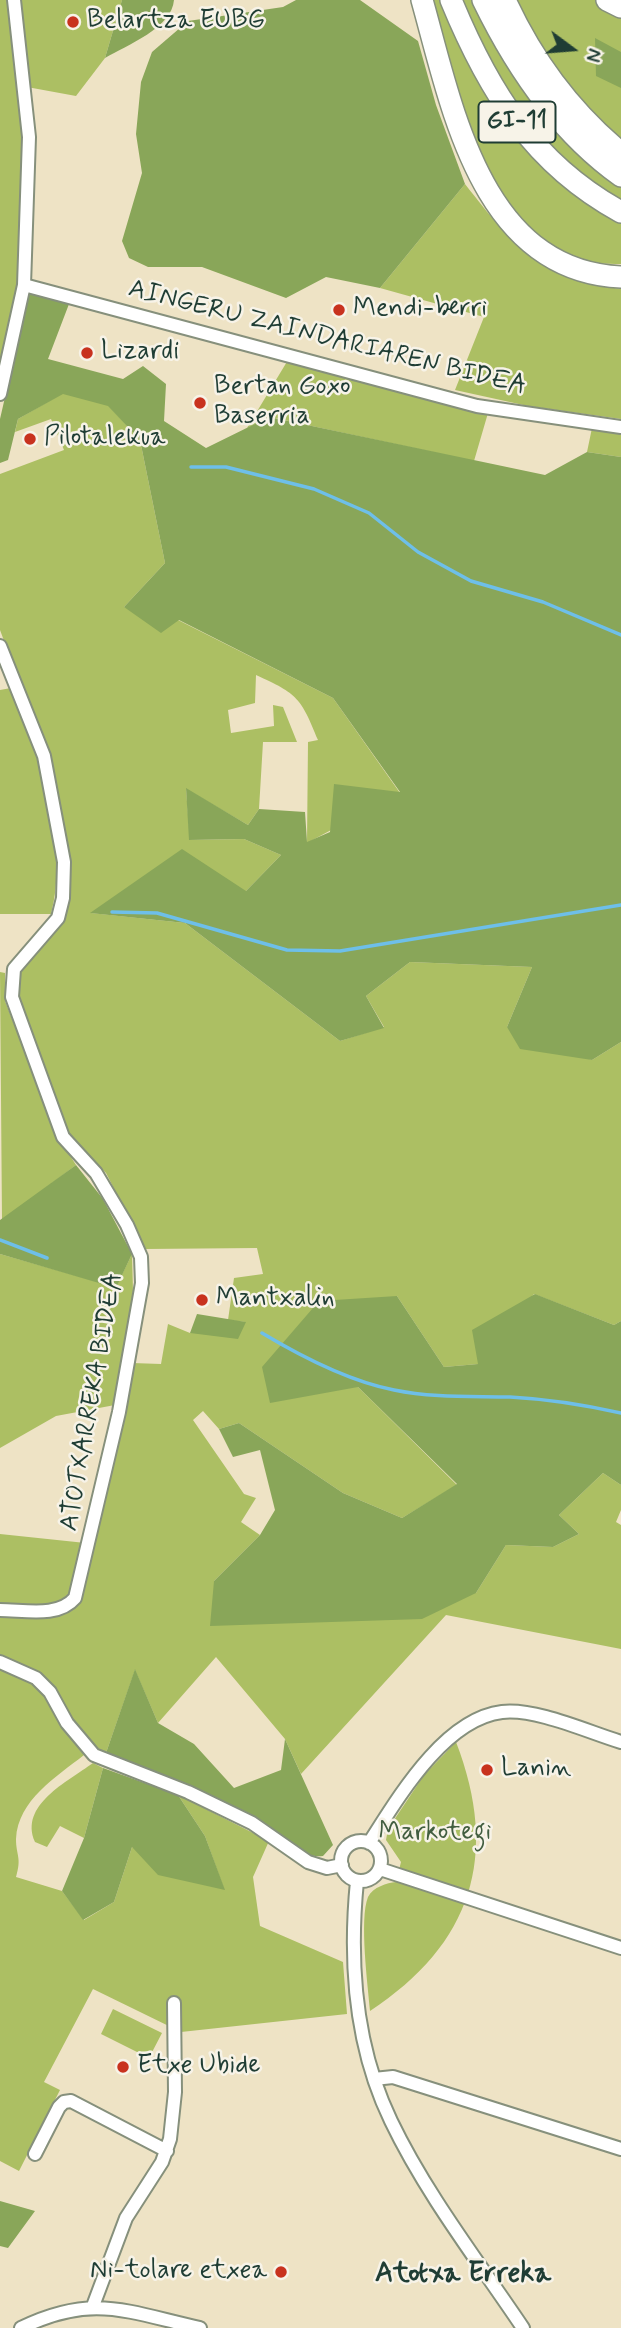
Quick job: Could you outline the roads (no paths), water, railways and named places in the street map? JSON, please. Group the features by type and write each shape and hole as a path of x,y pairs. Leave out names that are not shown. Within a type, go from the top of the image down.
{"highway":[{"path":"422,0 451,103 480,180 507,220 542,251 561,262 582,271 621,276"},
{"name":"GI-11","path":"450,0 470,47 497,97 542,153 594,197 621,212"},
{"path":"483,0 515,61 551,110 592,154 621,176"},
{"path":"505,0 526,42 557,88 621,153"},
{"path":"607,0 621,6"}],"street":[{"path":"0,394 24,285 29,137 14,0"},
{"name":"AINGERU ZAINDARIAREN BIDEA","path":"24,285 477,406 621,427"},
{"name":"ATOTXARREKA BIDEA","path":"0,646 44,756 64,862 63,898 58,918 14,968 12,997 63,1136 96,1173 127,1225 141,1257 142,1283 113,1439 75,1598 68,1607 57,1611 0,1610"},
{"path":"0,1662 36,1678 50,1692 66,1723 94,1755 188,1792 252,1823 308,1861 327,1868 342,1866"},
{"path":"369,1843 399,1796 442,1745 474,1720 503,1712 534,1715 621,1742"},
{"path":"369,1843 380,1857 380,1869 371,1879 357,1881 347,1876 342,1866 343,1853 351,1844 369,1843"},
{"path":"380,1869 621,1948"},
{"path":"357,1881 353,1964 362,2031 374,2079 390,2121 424,2181 523,2328"},
{"path":"93,2306 126,2218 167,2151 175,2092 174,2003"},
{"path":"374,2079 393,2077 621,2149"},
{"path":"34,2154 59,2107 64,2102 71,2101 167,2151"},
{"path":"21,2328 68,2309 93,2306 200,2328"}],"waterway":[{"path":"191,467 226,467 314,489 369,513 418,552 471,581 543,602 621,635"},
{"path":"112,912 157,913 287,950 340,951 621,905"},
{"path":"0,1240 47,1258"},
{"path":"262,1333 326,1367 360,1381 394,1390 438,1395 538,1399 621,1413"}],"place":[{"name":"Belartza EUBG","path":"73,22"},
{"name":"Mendi-berri","path":"339,310"},
{"name":"Lizardi","path":"87,353"},
{"name":"Bertan Goxo Baserria","path":"200,403"},
{"name":"Pilotalekua","path":"30,439"},
{"name":"Mantxalin","path":"202,1300"},
{"name":"Lanin","path":"487,1770"},
{"name":"Etxe Ubide","path":"123,2067"},
{"name":"Ni-tolare etxea","path":"281,2272"}],"district":[{"name":"Atotxa Erreka","path":"463,2275"}],"park label":[{"name":"Markotegi","path":"435,1834"}]}
